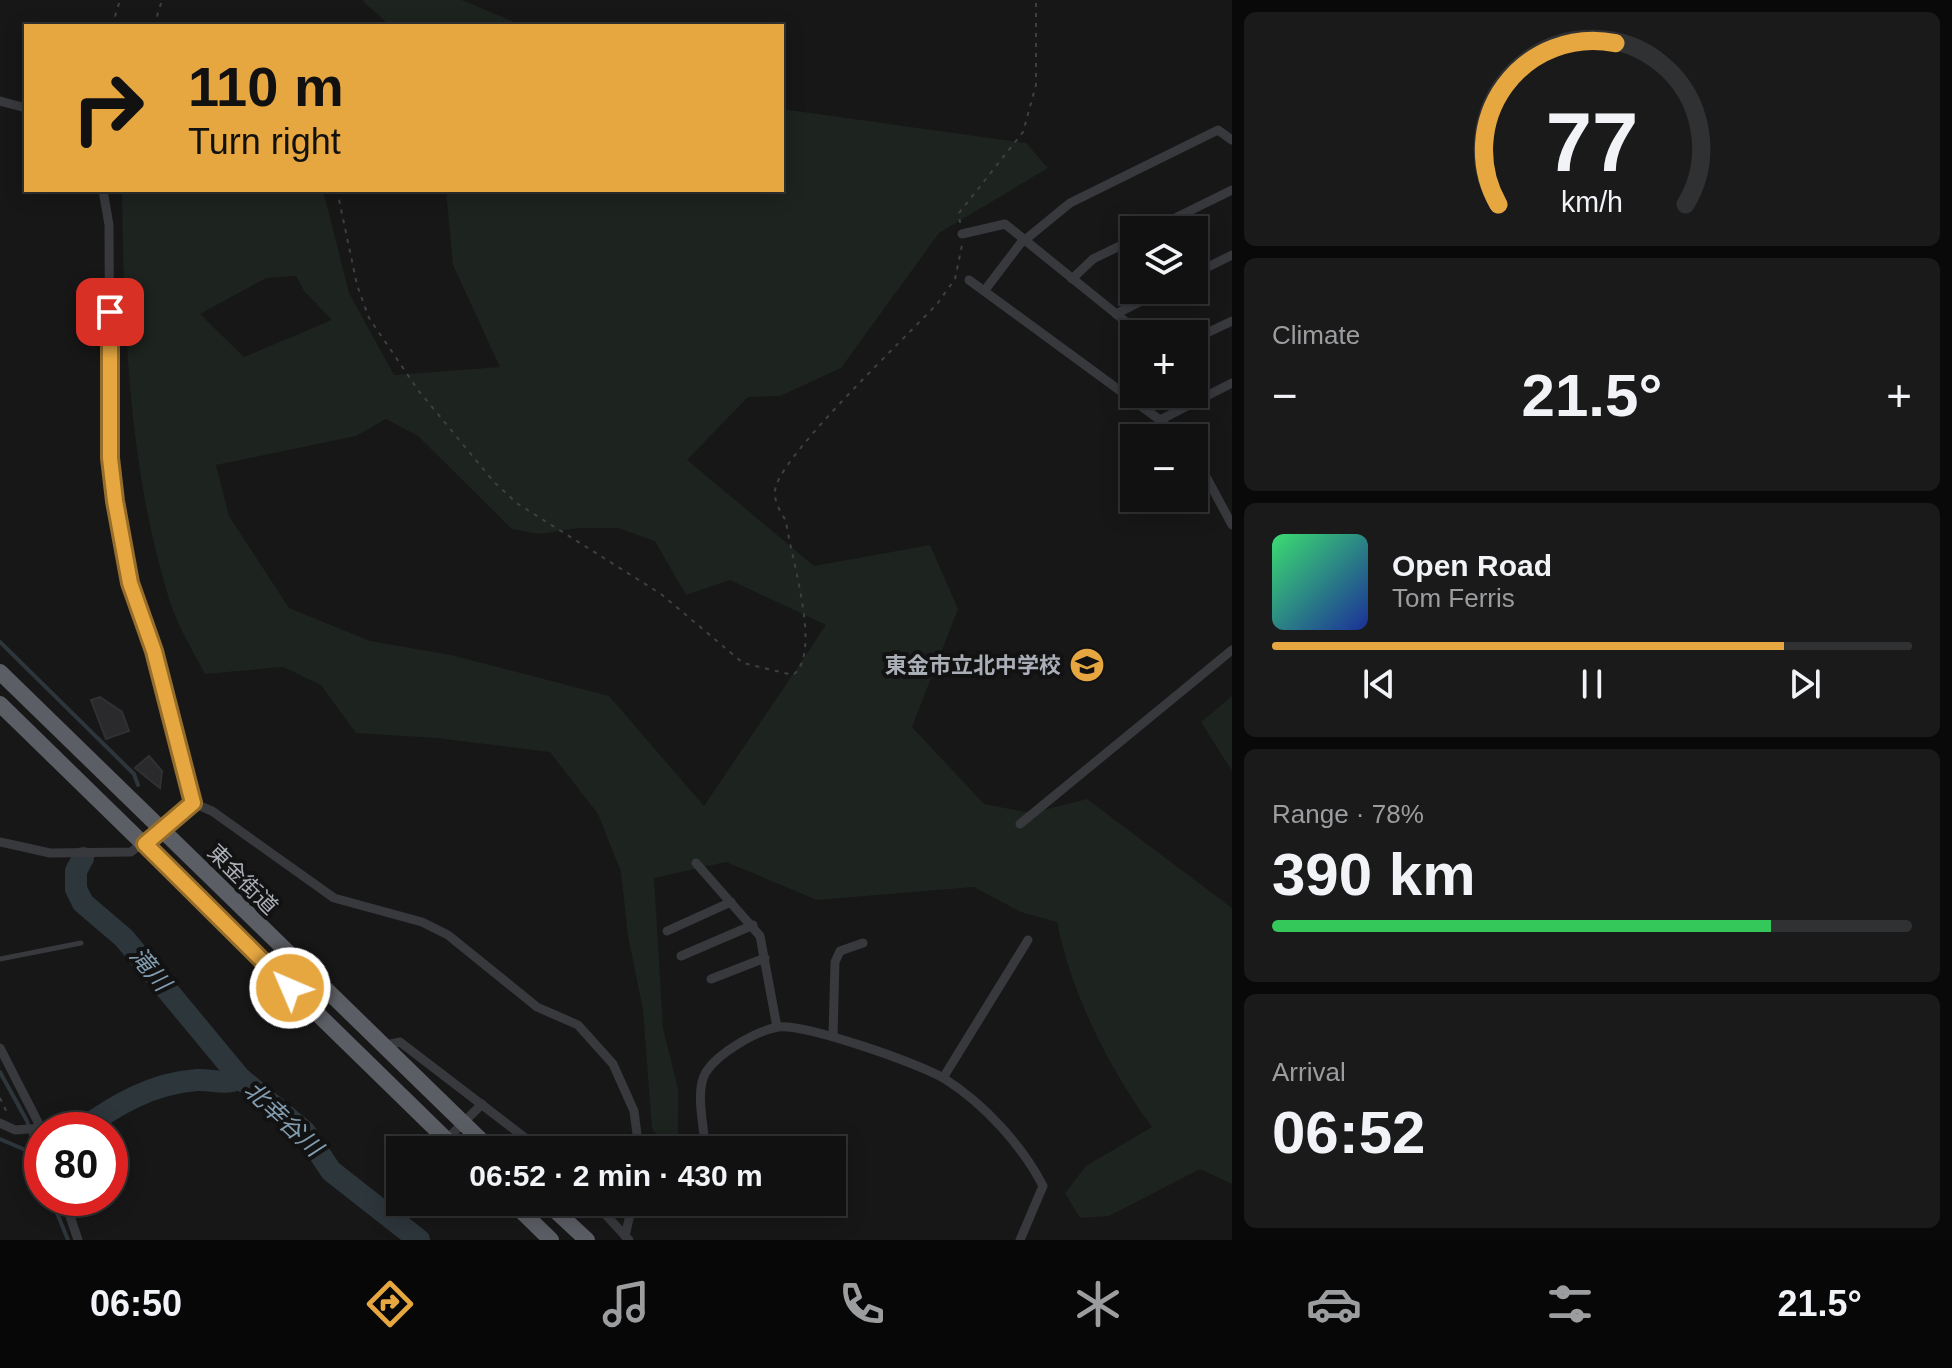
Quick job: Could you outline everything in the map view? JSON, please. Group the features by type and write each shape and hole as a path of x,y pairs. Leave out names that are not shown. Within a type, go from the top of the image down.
{"highway":[{"name":"東金街道","path":"0,672 475,1136"},
{"name":"東金街道","path":"0,704 443,1136"},
{"path":"526,1216 551,1240"},
{"path":"561,1216 587,1240"}],"street":[{"path":"0,101 24,107"},
{"path":"985,290 1024,241 1070,203 1218,130 1232,140"},
{"path":"1179,216 1232,190"},
{"path":"103,192 109,225 110,458 115,501 130,583 154,651 193,803"},
{"path":"962,234 1005,224 1124,320"},
{"path":"1072,279 1093,259 1120,246"},
{"path":"1208,267 1232,255"},
{"path":"969,280 1164,424"},
{"path":"1116,314 1136,304"},
{"path":"1208,332 1232,321"},
{"path":"1160,420 1231,384"},
{"path":"1208,480 1232,525"},
{"path":"1020,824 1232,650"},
{"path":"0,842 50,853 122,853 145,844 193,803"},
{"path":"193,803 212,811 334,898 422,922 448,935 525,999 578,1025 594,1040 619,1077 634,1111 637,1136"},
{"path":"696,863 760,936 777,1027"},
{"path":"667,931 731,902"},
{"path":"681,956 753,925"},
{"path":"943,1078 1028,940"},
{"path":"833,1036 835,962 840,951 863,943"},
{"path":"711,979 765,958"},
{"path":"704,1136 701,1096 705,1073 721,1057 777,1027 793,1027 833,1036 943,1078 973,1101 1015,1144 1043,1186 1020,1240"},
{"path":"382,1046 400,1042 523,1136"},
{"path":"0,1048 33,1112"},
{"path":"456,1136 462,1124 482,1104"},
{"path":"0,1123 15,1130 24,1130"},
{"path":"68,1216 74,1238"},
{"path":"607,1216 627,1238"},
{"path":"627,1238 631,1216"}],"lane":[{"path":"0,959 81,943"}],"path":[{"path":"113,24 120,0"},
{"path":"155,24 162,0"},
{"path":"337,192 357,285 369,318 418,390 494,482 518,504 661,594 743,663 793,675 802,668 808,647 786,521 777,506 774,490 782,471 955,279 962,234 959,213 1023,132 1036,85 1036,0"}],"shaded area":[{"path":"362,0 462,0 519,24 388,24"},
{"path":"784,109 1026,143 1048,168 939,233 841,368 780,396 748,397 687,460 814,566 930,545 958,609 912,727 984,804 1031,813 1087,799 1232,908 1232,1184 1200,1169 1109,1216 1080,1218 1065,1193 1086,1166 1152,1127 1121,1080 1094,1029 1072,976 1057,922 1021,912 974,887 817,900 726,862 654,878 663,1028 678,1089 678,1136 657,1136 652,1128 643,1010 628,936 621,872 598,814 550,752 437,738 356,733 321,685 283,667 205,674 170,602 145,501 127,346 122,192 324,192 349,293 394,375 500,367 453,265 446,192 784,192","holes":["296,276 304,291 332,320 244,357 200,314 266,278","386,419 418,436 512,529 539,534 579,528 618,528 655,541 686,595 730,580 826,625 704,806 609,696 451,655 370,641 289,608 229,516 216,465 356,436"]},
{"path":"1232,696 1232,771 1201,722"}],"building":[{"path":"100,697 122,712 129,731 106,739 91,700"},
{"path":"149,756 162,771 160,788 135,768"}],"waterway":[{"name":"滝川","path":"0,642 134,774 138,785"},
{"name":"滝川","path":"83,858 76,871 76,889 83,903 124,938 240,1078 305,1132 331,1171 419,1240"},
{"path":"0,1072 24,1116"},
{"name":"北幸谷川","path":"107,1112 165,1086 197,1080 229,1082 240,1078"},
{"path":"0,1139 24,1149"},
{"path":"58,1216 68,1240"}],"place":[{"name":"東金市立北中学校","path":"1087,665"}],"route":[{"path":"110,312 110,458 115,501 130,583 154,651 193,803 145,844 290,988"}]}
